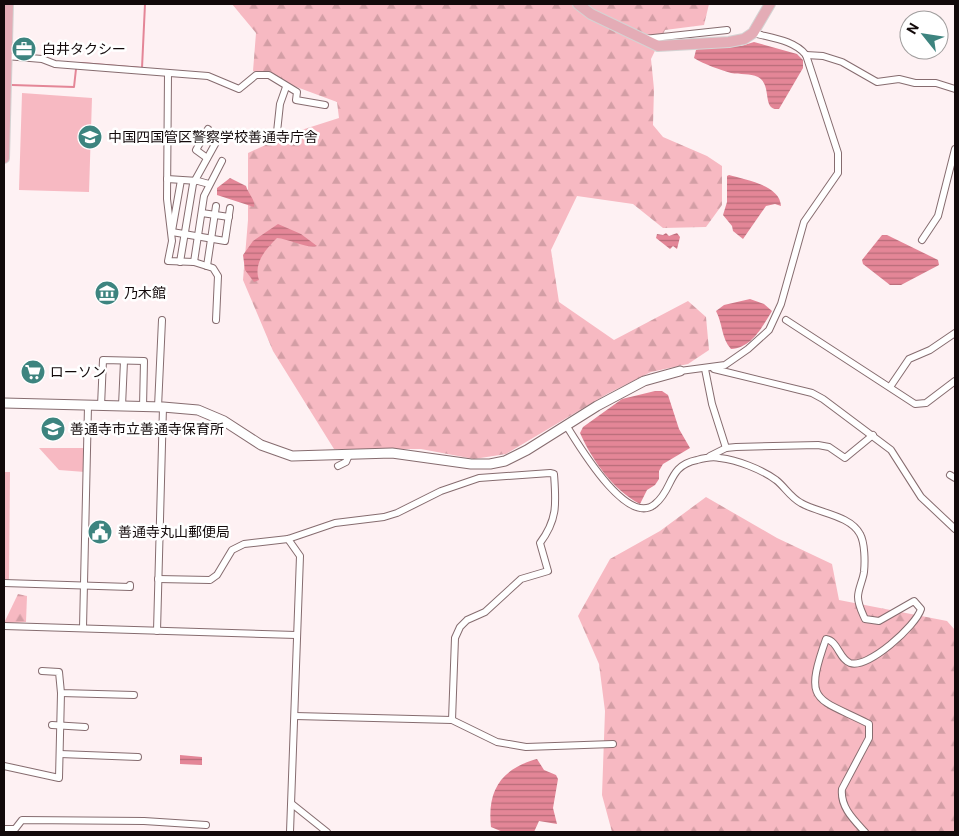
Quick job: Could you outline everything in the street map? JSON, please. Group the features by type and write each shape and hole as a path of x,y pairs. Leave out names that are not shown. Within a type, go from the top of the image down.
{"main road":[{"path":"4,158 4,92 8,4"},
{"path":"579,4 591,14 640,39 658,46 670,46 729,42 744,39 753,33 770,4"}],"street":[{"path":"640,39 726,30"},
{"path":"4,403 143,406 198,410 211,415 261,445 284,454 314,457 392,453 457,463 490,464 505,461 644,381 680,371 714,368 735,359 769,330 782,304 804,222 838,173 838,153 806,56 802,50 789,43 753,33"},
{"path":"6,56 42,59 55,64 208,76 239,89 256,75 269,75 297,92 296,100 325,105"},
{"path":"806,56 822,56 842,62 877,82 900,79 915,83 936,83 955,90"},
{"path":"168,74 167,178 172,235"},
{"path":"277,132 280,104 286,87"},
{"path":"207,158 196,150 208,129"},
{"path":"180,262 194,180 219,137"},
{"path":"922,240 938,216 955,149"},
{"path":"194,262 209,184 222,161"},
{"path":"167,178 194,180 209,184"},
{"path":"180,180 168,262 194,262 213,268 218,276 216,320"},
{"path":"207,266 216,206"},
{"path":"172,235 198,235 225,241 230,208"},
{"path":"202,213 228,217"},
{"path":"157,631 162,320"},
{"path":"786,320 915,404 922,404 955,381"},
{"path":"890,387 909,359 930,350 955,333"},
{"path":"101,406 103,360 144,361 143,406"},
{"path":"122,406 124,361"},
{"path":"714,368 812,393 873,435 891,450 921,496 955,529"},
{"path":"705,369 712,404 726,448"},
{"path":"82,628 88,406"},
{"path":"566,425 594,468 620,498 644,508 654,506 677,469 691,461 707,458 727,459 762,472 776,480 794,499 855,527 861,535 864,572 858,597 865,619 878,622 914,601 921,609 898,637 868,662 858,664 846,661 831,641 826,640 818,661 815,684 818,696 823,702 869,724 869,738 842,789 844,805 866,832"},
{"path":"707,458 726,448 818,445 829,447 845,458 873,435"},
{"path":"338,466 346,462 349,456"},
{"path":"479,478 490,464"},
{"path":"158,579 210,580 217,575 232,550 244,544 288,539 335,523 397,513 442,491 479,478 554,474 556,502 554,519 540,542 548,571 521,579 485,612 467,620 460,627 455,638 452,720"},
{"path":"288,539 300,556 290,832"},
{"path":"4,583 130,587 130,585"},
{"path":"4,626 296,635"},
{"path":"4,766 59,778 61,726 60,672 42,671"},
{"path":"61,692 134,695"},
{"path":"295,716 452,720 490,739 510,745 537,747 613,744"},
{"path":"52,725 85,726"},
{"path":"60,754 138,758"},
{"path":"292,804 326,832"},
{"path":"4,829 15,829 22,820 144,821 206,825"}],"green space":[{"path":"232,4 573,4 578,7 580,4 709,4 704,25 665,30 651,59 654,89 653,125 663,137 707,156 722,166 722,205 706,227 663,228 633,204 577,196 551,250 559,302 614,340 688,301 706,317 709,350 688,364 651,372 607,394 506,454 474,459 421,449 334,449 273,351 243,280 248,220 248,153 292,133 339,118 337,102 253,71 256,33"},
{"path":"22,93 92,98 89,192 19,190"},
{"path":"39,448 86,448 85,472 59,470"},
{"path":"4,472 10,472 9,580 4,580"},
{"path":"706,497 777,538 832,564 839,600 947,621 955,630 955,832 612,832 602,795 605,711 599,664 578,616 610,559 660,531"},
{"path":"18,594 27,596 26,622 4,623"}],"shaded area":[{"path":"754,42 797,54 803,60 803,68 779,109 774,109 770,106 765,86 758,77 731,73 707,65 694,58 696,50 700,48 741,46"},
{"path":"727,176 753,181 769,188 779,199 781,206 775,204 766,206 743,239 733,231 732,226 723,215 727,202"},
{"path":"230,178 246,186 254,202 254,207 217,195 217,188"},
{"path":"278,224 301,234 317,246 308,246 277,238 259,262 259,280 254,282 245,270 243,255 253,241"},
{"path":"666,233 669,236 677,233 680,237 677,249 673,246 670,249 656,238 657,234 663,235"},
{"path":"882,235 887,235 938,260 939,265 901,285 890,285 863,264 862,260"},
{"path":"750,299 764,304 772,311 751,341 738,348 731,349 725,340 716,311 724,305"},
{"path":"662,391 668,395 679,429 690,448 663,464 659,471 659,479 655,485 647,490 640,504 612,483 597,464 580,433 583,427 622,399"},
{"path":"180,755 202,757 202,765 180,764"},
{"path":"537,759 544,770 556,775 558,779 553,808 557,824 539,821 534,832 503,832 491,827 491,802 499,783 514,769"}],"waterway":[{"path":"81,63 142,68 145,4"},
{"path":"12,85 74,87 76,69"}],"place":[{"name":"白井タクシー","path":"24,49"},
{"name":"中国四国管区警察学校善通寺庁舎","path":"90,137"},
{"name":"乃木館","path":"107,293"},
{"name":"ローソン","path":"33,372"},
{"name":"善通寺市立善通寺保育所","path":"53,429"},
{"name":"善通寺丸山郵便局","path":"100,532"}]}
